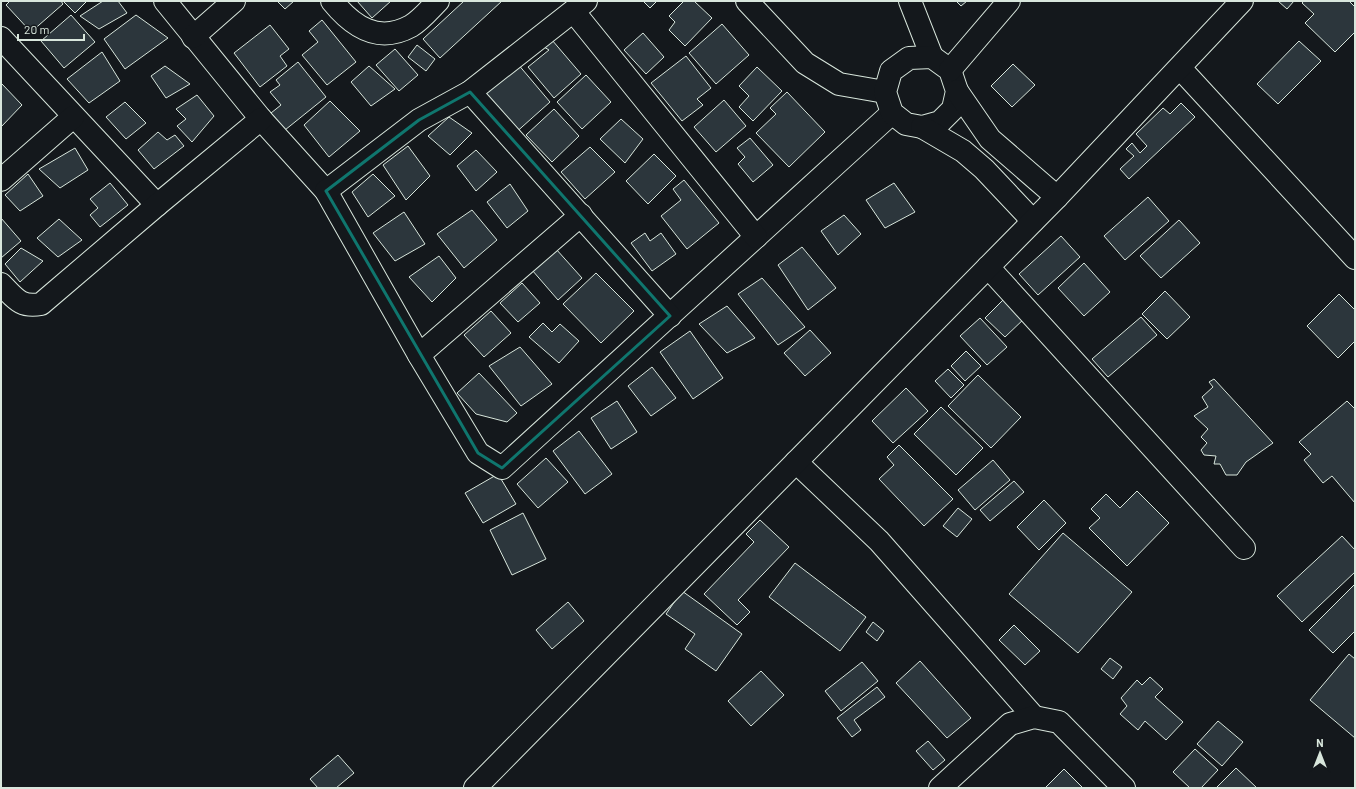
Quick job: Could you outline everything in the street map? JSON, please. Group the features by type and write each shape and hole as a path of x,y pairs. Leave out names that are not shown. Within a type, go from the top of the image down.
{"street":[{"path":"165,1 261,119 326,191 419,355 478,453 502,468 892,113"},
{"path":"193,37 234,1"},
{"path":"332,1 345,17 357,26 376,33 392,33 412,26 438,1"},
{"path":"747,1 805,63 840,84 885,92"},
{"path":"910,1 932,57 950,70 958,91 990,139 1057,197"},
{"path":"950,70 1009,1"},
{"path":"474,788 1057,197 1242,1"},
{"path":"326,191 420,120 470,92 580,6 756,237"},
{"path":"1,38 73,117 157,205"},
{"path":"932,57 909,58 891,71 885,92 892,113 906,124 922,127 963,151 984,169 1033,221"},
{"path":"1180,68 1355,258"},
{"path":"922,127 940,122 953,108 958,91"},
{"path":"470,92 670,316"},
{"path":"1,180 73,117"},
{"path":"1,284 19,303 30,306 41,304 261,119"},
{"path":"419,355 581,215"},
{"path":"988,267 1244,548"},
{"path":"796,462 879,541 1034,717"},
{"path":"940,788 1010,724 1034,717 1059,722 1124,788"}],"highlighted area":[{"path":"470,92 670,316 502,468 478,453 326,191 419,120"}],"building":[{"path":"10,1 61,1 63,4 31,32 6,5"},
{"path":"63,1 87,1 75,13"},
{"path":"103,1 118,1 127,13 99,29 80,16"},
{"path":"277,1 294,1 285,9"},
{"path":"357,1 391,1 372,18"},
{"path":"464,1 502,1 440,58 423,39"},
{"path":"643,1 657,1 650,8"},
{"path":"684,1 694,1 712,18 685,46 669,30 675,22 669,16"},
{"path":"956,1 967,1 961,6"},
{"path":"1278,1 1294,1 1287,9"},
{"path":"1304,1 1349,1 1355,7 1355,32 1335,52 1305,23 1314,14 1302,3"},
{"path":"71,15 95,42 64,68 41,41"},
{"path":"136,15 168,38 125,69 104,39"},
{"path":"322,20 356,62 327,85 302,55 318,42 309,31"},
{"path":"722,24 749,55 716,84 689,53"},
{"path":"270,25 289,49 280,56 287,66 260,87 234,53"},
{"path":"643,33 664,57 646,74 624,50"},
{"path":"552,40 581,74 554,98 528,67 549,50 544,47"},
{"path":"1299,41 1321,61 1278,104 1257,84"},
{"path":"417,45 435,59 426,71 408,57"},
{"path":"395,49 418,75 399,91 376,65"},
{"path":"102,52 120,81 89,103 67,79"},
{"path":"686,56 711,88 697,99 703,105 682,121 651,83"},
{"path":"298,62 326,97 285,130 271,113 281,105 270,92 280,85 276,80"},
{"path":"517,63 550,102 513,135 479,92"},
{"path":"1013,64 1035,85 1012,107 991,86"},
{"path":"165,66 190,84 166,98 151,76"},
{"path":"369,66 395,89 371,106 351,82"},
{"path":"757,67 782,91 753,121 739,107 749,96 739,86"},
{"path":"586,75 611,102 582,129 557,102"},
{"path":"2,84 22,105 1,127 1,85"},
{"path":"787,92 825,132 789,167 756,133 776,114 770,108"},
{"path":"197,95 214,116 192,142 177,126 186,119 176,109"},
{"path":"724,100 746,126 716,152 694,127"},
{"path":"330,101 360,131 329,157 304,125"},
{"path":"125,102 146,123 126,139 106,117"},
{"path":"1181,103 1195,117 1129,179 1120,169 1134,156 1126,149 1132,143 1140,153 1147,146 1136,134 1163,108 1170,114"},
{"path":"554,109 579,136 552,162 526,135"},
{"path":"449,117 472,133 450,155 428,136"},
{"path":"621,119 643,139 625,163 600,139"},
{"path":"158,132 167,140 175,135 184,146 154,169 138,150"},
{"path":"750,138 773,165 753,182 738,164 745,157 737,148"},
{"path":"408,146 430,176 406,200 383,165"},
{"path":"590,147 615,172 585,199 561,172"},
{"path":"75,148 88,170 60,188 39,169"},
{"path":"476,150 497,172 476,191 457,166"},
{"path":"654,154 676,176 648,204 626,181"},
{"path":"28,174 43,196 20,211 5,195"},
{"path":"373,174 395,196 368,217 352,192"},
{"path":"684,180 719,223 687,249 661,216 681,200 673,189"},
{"path":"110,183 128,205 100,227 90,215 98,208 90,199"},
{"path":"894,183 915,212 885,228 866,200"},
{"path":"510,184 528,211 507,228 487,202"},
{"path":"1148,197 1169,221 1125,260 1104,236"},
{"path":"472,210 497,240 464,268 437,234"},
{"path":"404,212 425,244 395,261 373,233"},
{"path":"844,215 861,234 838,255 821,231"},
{"path":"1,218 21,241 1,258"},
{"path":"59,219 82,240 58,257 37,238"},
{"path":"1179,220 1200,243 1161,278 1140,256"},
{"path":"645,233 650,241 661,233 676,254 652,271 631,243"},
{"path":"1061,236 1080,257 1038,295 1019,274"},
{"path":"802,247 836,288 808,310 778,265"},
{"path":"21,248 43,261 20,282 5,264"},
{"path":"556,249 582,278 558,300 532,270"},
{"path":"439,256 456,278 432,302 409,277"},
{"path":"1084,263 1110,292 1084,316 1058,288"},
{"path":"596,273 634,311 601,343 563,304"},
{"path":"762,278 805,327 778,345 738,294"},
{"path":"522,283 540,303 518,322 500,303"},
{"path":"1165,291 1190,317 1167,339 1142,314"},
{"path":"1339,294 1355,310 1355,341 1338,358 1307,326"},
{"path":"1006,297 1026,317 1005,337 985,318"},
{"path":"727,306 755,338 727,353 699,324"},
{"path":"491,311 511,333 484,357 464,335"},
{"path":"1141,317 1157,335 1108,377 1092,359"},
{"path":"980,318 1007,347 987,365 960,336"},
{"path":"543,323 552,332 560,324 579,341 559,363 529,337"},
{"path":"810,330 831,353 805,376 784,353"},
{"path":"690,331 723,378 693,399 660,352"},
{"path":"520,347 552,384 521,406 489,366"},
{"path":"966,351 981,366 965,381 951,366"},
{"path":"652,367 676,398 651,416 628,386"},
{"path":"948,369 964,385 951,398 935,381"},
{"path":"479,373 517,413 507,422 476,414 457,393"},
{"path":"978,375 1021,417 991,448 948,406"},
{"path":"1214,379 1273,443 1246,462 1237,475 1226,475 1220,464 1214,464 1216,456 1204,455 1201,450 1207,443 1201,437 1208,429 1194,416 1208,407 1202,397 1213,387 1209,382"},
{"path":"906,388 928,411 893,443 872,421"},
{"path":"617,401 637,432 611,449 591,418"},
{"path":"1347,401 1355,409 1355,503 1332,476 1323,483 1304,460 1311,454 1299,442"},
{"path":"941,407 983,448 956,475 914,434"},
{"path":"579,431 612,474 585,494 553,451"},
{"path":"899,445 953,499 924,526 879,479 894,465 887,457"},
{"path":"546,458 568,482 538,508 517,484"},
{"path":"993,460 1010,480 975,510 958,490"},
{"path":"498,474 516,504 483,523 465,493"},
{"path":"1014,481 1024,492 990,521 980,510"},
{"path":"1137,491 1169,523 1127,566 1089,528 1100,518 1091,509 1106,494 1120,508"},
{"path":"1044,500 1066,523 1039,550 1017,527"},
{"path":"958,508 972,519 957,537 943,526"},
{"path":"523,513 546,559 512,575 490,530"},
{"path":"760,520 789,547 738,600 750,612 737,625 704,594 754,542 746,534"},
{"path":"1063,533 1132,592 1078,653 1009,594"},
{"path":"1342,536 1355,550 1355,572 1302,622 1277,596"},
{"path":"795,563 866,617 840,651 769,597"},
{"path":"1355,584 1355,631 1333,653 1309,630"},
{"path":"682,591 742,634 716,671 685,649 695,634 666,614"},
{"path":"568,602 584,621 552,649 536,630"},
{"path":"873,622 884,631 877,641 866,632"},
{"path":"1014,625 1040,651 1025,665 999,640"},
{"path":"1349,654 1355,659 1355,738 1310,700"},
{"path":"1110,658 1122,667 1113,679 1101,669"},
{"path":"920,661 971,718 947,738 896,683"},
{"path":"862,662 878,681 841,711 825,691"},
{"path":"761,671 784,695 751,726 728,701"},
{"path":"1150,677 1163,689 1155,697 1183,722 1166,740 1145,721 1138,730 1120,714 1127,706 1121,698 1137,680 1142,685"},
{"path":"877,687 885,697 854,720 861,730 852,737 837,718"},
{"path":"1218,721 1243,742 1222,766 1197,744"},
{"path":"928,741 945,760 933,770 916,751"},
{"path":"1195,749 1218,770 1201,788 1190,788 1173,772"},
{"path":"338,755 354,773 336,788 318,788 310,779"},
{"path":"1236,768 1257,788 1216,788"},
{"path":"1064,769 1083,788 1045,788"}]}
